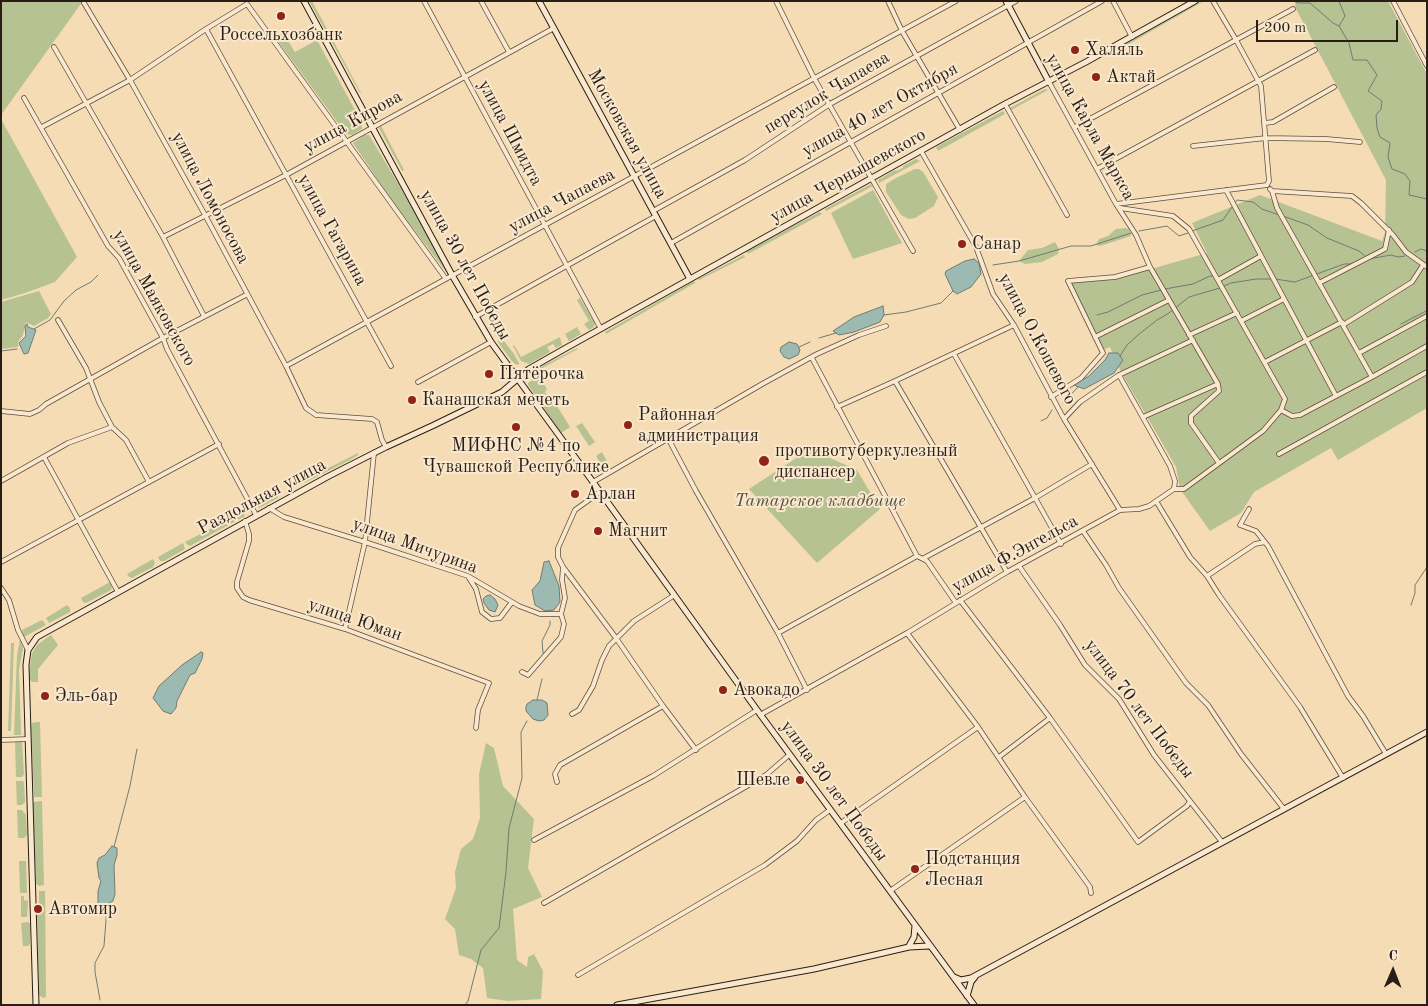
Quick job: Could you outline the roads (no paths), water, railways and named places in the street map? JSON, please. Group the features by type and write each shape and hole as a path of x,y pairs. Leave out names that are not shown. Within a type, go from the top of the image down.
{"street":[{"name":"улица 30 лет Победы","path":"304,1 475,317 491,342 673,596 929,946"},
{"name":"улица Шмидта","path":"424,1 600,329"},
{"path":"481,1 509,52"},
{"name":"Московская улица","path":"539,1 690,280"},
{"path":"776,1 814,78 913,251"},
{"path":"888,1 902,31 960,130"},
{"name":"улица Чапаева","path":"286,366 956,1"},
{"name":"переулок Чапаева","path":"475,317 566,266 744,160 830,104 1007,3 1016,1"},
{"name":"улица 40 лет Октября","path":"671,243 1102,1"},
{"path":"1113,1 1132,37"},
{"name":"улица Чернышевского","path":"518,380 529,370 600,329 1005,104 1049,82 1195,1"},
{"path":"1213,1 1261,86 1269,181 1267,185"},
{"path":"1393,1 1427,66"},
{"name":"улица Ломоносова","path":"84,3 130,80 205,215 246,295 286,366 306,408 316,415 372,419 377,422 386,447"},
{"name":"улица Карла Маркса","path":"1007,3 1097,169 1136,235 1150,267 1218,384"},
{"name":"улица 30 лет Победы","path":"206,28 247,4 345,142 446,279"},
{"path":"1075,127 1293,9"},
{"path":"42,127 130,80 206,28"},
{"name":"улица Гагарина","path":"206,28 391,366"},
{"name":"улица Кирова","path":"163,237 286,174 554,28"},
{"path":"54,47 163,237 204,316"},
{"path":"1097,169 1315,50"},
{"path":"1264,124 1273,122 1334,87"},
{"name":"улица Маяковского","path":"24,98 108,246 119,258 256,515"},
{"path":"1005,104 1067,215"},
{"path":"1193,146 1266,138 1360,142"},
{"name":"улица О.Кошевого","path":"921,151 976,246 994,294 1014,325 1051,397 1120,510"},
{"path":"1118,206 1267,185"},
{"path":"1267,185 1272,191 1277,208 1372,377"},
{"path":"1226,190 1336,396"},
{"path":"1265,362 1306,340 1342,324 1412,282 1425,266 1406,252 1389,230 1352,196 1272,191"},
{"path":"1118,206 1173,216 1189,229 1286,399 1281,410 1292,416 1300,415 1427,346"},
{"path":"1319,283 1385,249 1389,230"},
{"path":"1218,280 1261,256"},
{"path":"1051,397 1081,378 1103,353 1068,281 1115,277 1150,267"},
{"path":"1,411 30,414 163,338 246,295"},
{"path":"1241,321 1284,299"},
{"path":"1095,337 1169,300"},
{"path":"1189,335 1237,313"},
{"path":"1359,353 1427,316"},
{"path":"58,320 86,368 99,402 112,427 126,440 149,482"},
{"path":"837,407 1014,325"},
{"path":"593,482 669,440 764,383 859,335 886,326"},
{"path":"1064,419 1080,402 1119,375 1192,340"},
{"path":"418,382 491,342"},
{"path":"954,354 1061,544"},
{"path":"812,358 917,556"},
{"path":"1279,454 1427,372"},
{"path":"1119,375 1170,466 1174,489"},
{"name":"Раздольная улица","path":"28,650 43,632 244,521 374,453 495,395 518,380"},
{"path":"895,381 1007,572"},
{"path":"1143,416 1218,384 1219,391 1191,416 1191,423 1219,463"},
{"name":"улица Ф.Энгельса","path":"534,840 653,776 758,713 807,690 908,633 1007,572 1120,510 1139,509 1148,506 1174,489 1184,489 1263,431 1281,410"},
{"path":"1,481 68,443 112,427"},
{"path":"669,440 778,632 807,690"},
{"path":"1,562 219,444"},
{"path":"345,629 365,542 374,453"},
{"path":"44,457 118,592"},
{"path":"924,558 1035,498 1092,464"},
{"path":"600,492 575,510 558,548 558,556 563,567 696,750"},
{"path":"1156,501 1190,557 1207,576 1218,595 1300,707 1343,778"},
{"name":"улица Мичурина","path":"270,508 284,517 468,576 534,613 561,614"},
{"path":"1249,509 1240,525 1256,531 1265,542 1348,696 1363,716 1386,754"},
{"name":"улица Юман","path":"244,521 249,534 249,541 238,575 237,588 239,593 249,600 345,629 489,683 478,710 476,728"},
{"path":"1083,531 1119,588 1186,682 1208,705 1241,754 1284,809"},
{"path":"1207,576 1255,544 1265,542"},
{"path":"778,632 917,556 924,558 956,603"},
{"name":"улица 70 лет Победы","path":"1018,566 1060,625 1085,665 1119,699 1154,755 1222,842"},
{"path":"522,672 528,675 561,637 564,624 561,614 565,598 562,580 563,567"},
{"path":"468,576 476,589 482,612 491,619 500,618 512,602"},
{"path":"1,588 8,600 18,630 28,650 26,665 36,1005"},
{"path":"572,714 579,710 593,686 609,646 634,621 673,596"},
{"path":"960,600 1050,718 1138,842 1190,802"},
{"path":"908,633 978,727 1025,797 1090,887 1091,892"},
{"path":"557,782 555,774 560,765 663,706"},
{"path":"999,757 1050,718"},
{"path":"841,824 978,727"},
{"path":"953,976 966,980 977,975 1427,732"},
{"path":"1,740 28,739"},
{"path":"544,903 766,775 789,755"},
{"path":"890,892 1025,797"},
{"path":"578,975 770,862 800,838 813,823 830,810"},
{"path":"909,947 914,937 915,926"},
{"path":"617,1005 814,969 909,947 929,946 974,1005"},
{"path":"967,996 971,982 977,975"}],"water":[{"path":"974,259 979,263 981,274 971,287 957,294 953,291 945,274 946,271 965,261"},
{"path":"883,306 884,315 880,322 854,332 839,335 833,331 854,317"},
{"path":"27,324 28,327 36,330 28,353 24,354 19,343 26,336 25,326"},
{"path":"789,342 797,344 800,350 798,355 789,359 784,357 780,351 781,347"},
{"path":"1109,353 1118,353 1123,360 1114,373 1084,389 1074,385 1089,376 1105,360"},
{"path":"549,561 559,586 560,602 554,610 545,611 535,605 532,590 540,581 544,562"},
{"path":"490,595 498,605 495,612 489,610 484,603 483,599"},
{"path":"201,652 203,653 202,659 195,673 190,675 177,701 176,708 171,714 163,711 153,698 159,686 182,665"},
{"path":"533,700 542,700 547,703 548,715 544,720 533,719 526,711 527,704"},
{"path":"112,846 117,848 114,865 115,894 113,901 103,906 98,904 98,891 101,881 97,863 99,858 105,855"}],"waterway":[{"path":"1293,1 1310,3 1339,26"},
{"path":"1339,1 1345,16 1339,26 1349,43 1353,60 1367,60 1377,75 1368,91 1382,101 1381,109 1376,115 1377,128 1380,137 1390,143 1388,157 1392,169 1405,174 1410,181 1409,195 1427,199"},
{"path":"1192,231 1223,220 1237,200 1253,202 1262,209 1279,215"},
{"path":"1283,216 1308,225 1327,238 1359,251 1366,257"},
{"path":"1139,231 1167,226 1179,236 1188,233"},
{"path":"993,265 1019,261 1071,246 1091,246 1131,233"},
{"path":"1415,252 1421,249 1427,251"},
{"path":"1369,259 1391,255 1405,256"},
{"path":"1275,279 1295,282 1344,264 1352,264"},
{"path":"34,329 50,320 64,301 98,275"},
{"path":"1165,289 1193,284 1214,276"},
{"path":"1224,286 1256,279 1271,279"},
{"path":"1120,356 1127,345 1138,335 1189,297 1220,288"},
{"path":"1097,315 1108,312 1142,295 1161,290"},
{"path":"884,315 906,312 941,303 953,291"},
{"path":"1401,324 1426,311"},
{"path":"819,338 836,333"},
{"path":"799,347 810,342"},
{"path":"1,351 17,349"},
{"path":"1063,403 1078,387"},
{"path":"1041,421 1047,418 1052,410"},
{"path":"1411,605 1415,593 1415,585 1427,567"},
{"path":"543,653 542,641 550,621"},
{"path":"537,700 542,679"},
{"path":"465,1005 468,1001 481,950 499,928 509,828 522,778 521,732 527,721"},
{"path":"114,847 130,786 137,749"},
{"path":"100,1000 95,963 104,946 107,907"}],"place":[{"name":"Россельхозбанк","path":"281,16"},
{"name":"Халяль","path":"1075,50"},
{"name":"Актай","path":"1096,77"},
{"name":"Санар","path":"962,244"},
{"name":"Пятёрочка","path":"489,374"},
{"name":"Канашская мечеть","path":"412,400"},
{"name":"Районная администрация","path":"628,425"},
{"name":"МИФНС №4 по Чувашской Республике","path":"516,427"},
{"name":"противотуберкулезный диспансер","path":"764,461"},
{"name":"Арлан","path":"575,494"},
{"name":"Магнит","path":"598,531"},
{"name":"Авокадо","path":"723,690"},
{"name":"Эль-бар","path":"45,696"},
{"name":"Шевле","path":"800,780"},
{"name":"Подстанция Лесная","path":"915,869"},
{"name":"Автомир","path":"38,909"}],"park label":[{"name":"Татарское кладбище","path":"820,501"}]}
